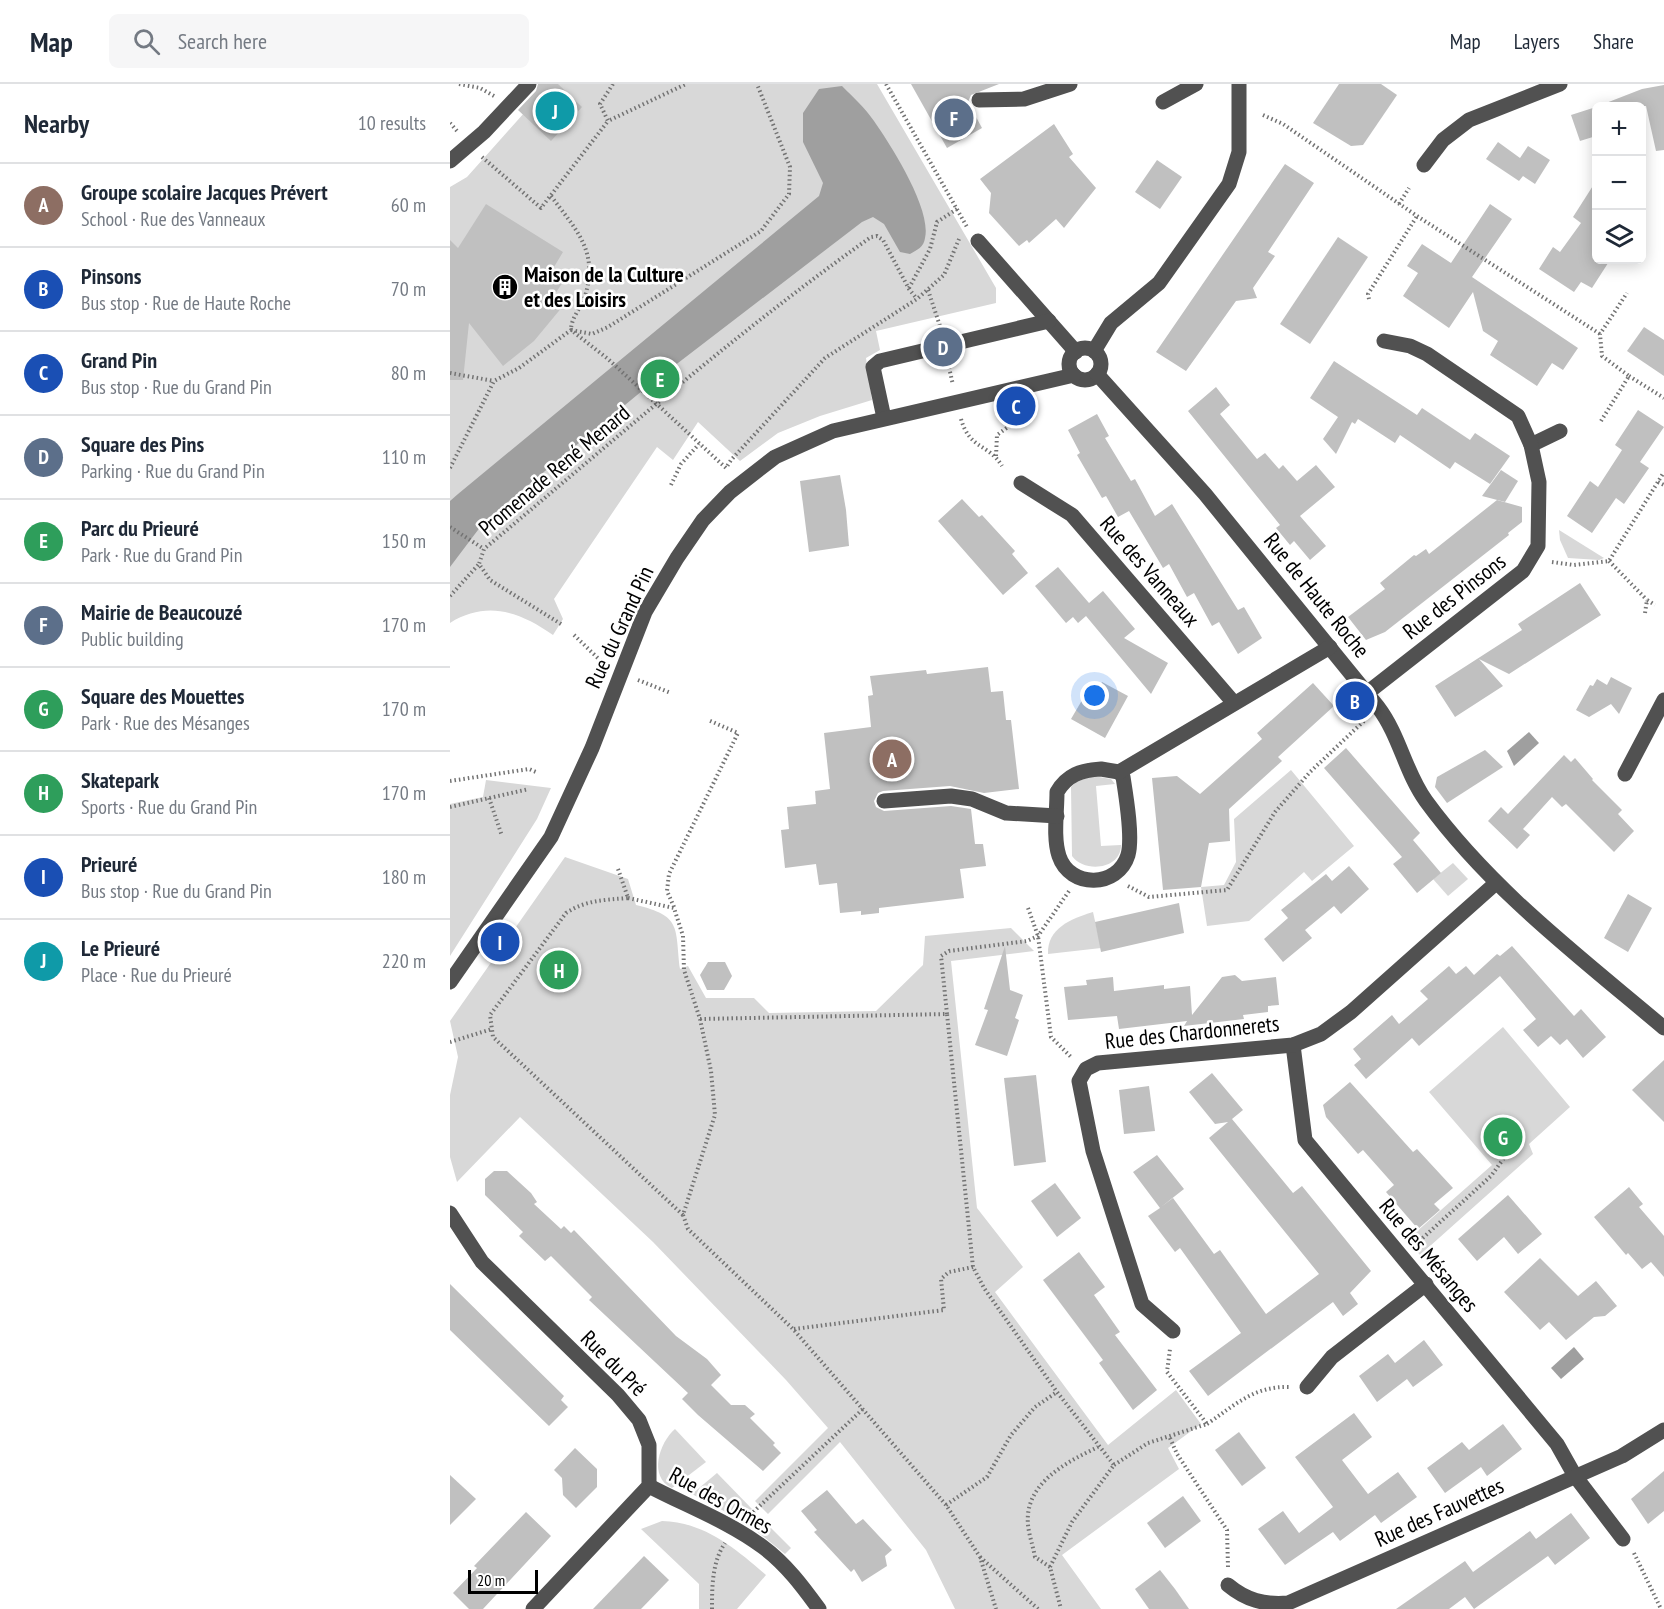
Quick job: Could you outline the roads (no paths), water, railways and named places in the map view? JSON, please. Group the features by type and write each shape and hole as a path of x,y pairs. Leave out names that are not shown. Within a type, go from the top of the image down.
{"street":[{"path":"450,161 484,132 529,84"},
{"path":"979,100 1024,99 1070,84"},
{"path":"1163,102 1196,84"},
{"path":"1094,351 1112,324 1159,283 1229,184 1239,152 1239,84"},
{"path":"1424,165 1443,140 1469,120 1560,84"},
{"path":"978,241 1076,352"},
{"path":"884,418 873,367 880,361 1049,321"},
{"name":"Rue des Pinsons","path":"1367,693 1530,564 1538,546 1539,536 1539,482 1531,445 1514,411 1427,354 1410,346 1383,341"},
{"path":"1085,348 1094,351 1101,360 1097,374 1086,380 1074,375 1070,361 1076,352 1085,348"},
{"name":"Rue de Haute Roche","path":"1097,374 1205,494 1367,693 1390,725 1408,769 1426,801 1496,883 1664,1028"},
{"name":"Rue du Grand Pin","path":"450,982 551,837 592,748 645,612 703,520 744,479 775,457 818,436 884,418 1074,375"},
{"path":"1531,445 1560,431"},
{"name":"Rue des Vanneaux","path":"1021,483 1072,515 1234,703"},
{"path":"1119,772 1124,786 1128,856 1118,872 1110,877 1096,881 1078,878 1070,873 1059,858 1057,792 1071,776 1091,769 1119,772 1330,646"},
{"path":"1625,774 1664,700"},
{"path":"884,801 951,796 972,799 1006,813 1057,816"},
{"name":"Rue des Chardonnerets","path":"1173,1331 1142,1304 1093,1151 1079,1081 1086,1069 1098,1064 1293,1045 1321,1034 1351,1012 1496,883"},
{"name":"Rue des Mésanges","path":"1293,1045 1305,1140 1557,1444 1575,1476 1623,1539"},
{"name":"Rue du Pré","path":"450,1213 482,1262 618,1395 639,1420 649,1445 649,1486"},
{"path":"1307,1387 1332,1357 1426,1284"},
{"name":"Rue des Fauvettes","path":"1228,1585 1250,1600 1275,1604 1288,1602 1622,1456 1664,1430"},
{"path":"533,1609 649,1486"},
{"name":"Rue des Ormes","path":"649,1486 720,1520 765,1548 798,1580 819,1609"}],"place":[{"name":"Le Prieuré","path":"555,111"},
{"name":"Mairie de Beaucouzé","path":"954,118"},
{"name":"Maison de la Culture et des Loisirs","path":"505,287"},
{"name":"Square des Pins","path":"943,347"},
{"name":"Parc du Prieuré","path":"660,379"},
{"name":"Grand Pin","path":"1016,406"},
{"name":"Pinsons","path":"1355,701"},
{"name":"Groupe scolaire Jacques Prévert","path":"892,759"},
{"name":"Prieuré","path":"500,942"},
{"name":"Skatepark","path":"559,970"},
{"name":"Square des Mouettes","path":"1503,1137"}]}
